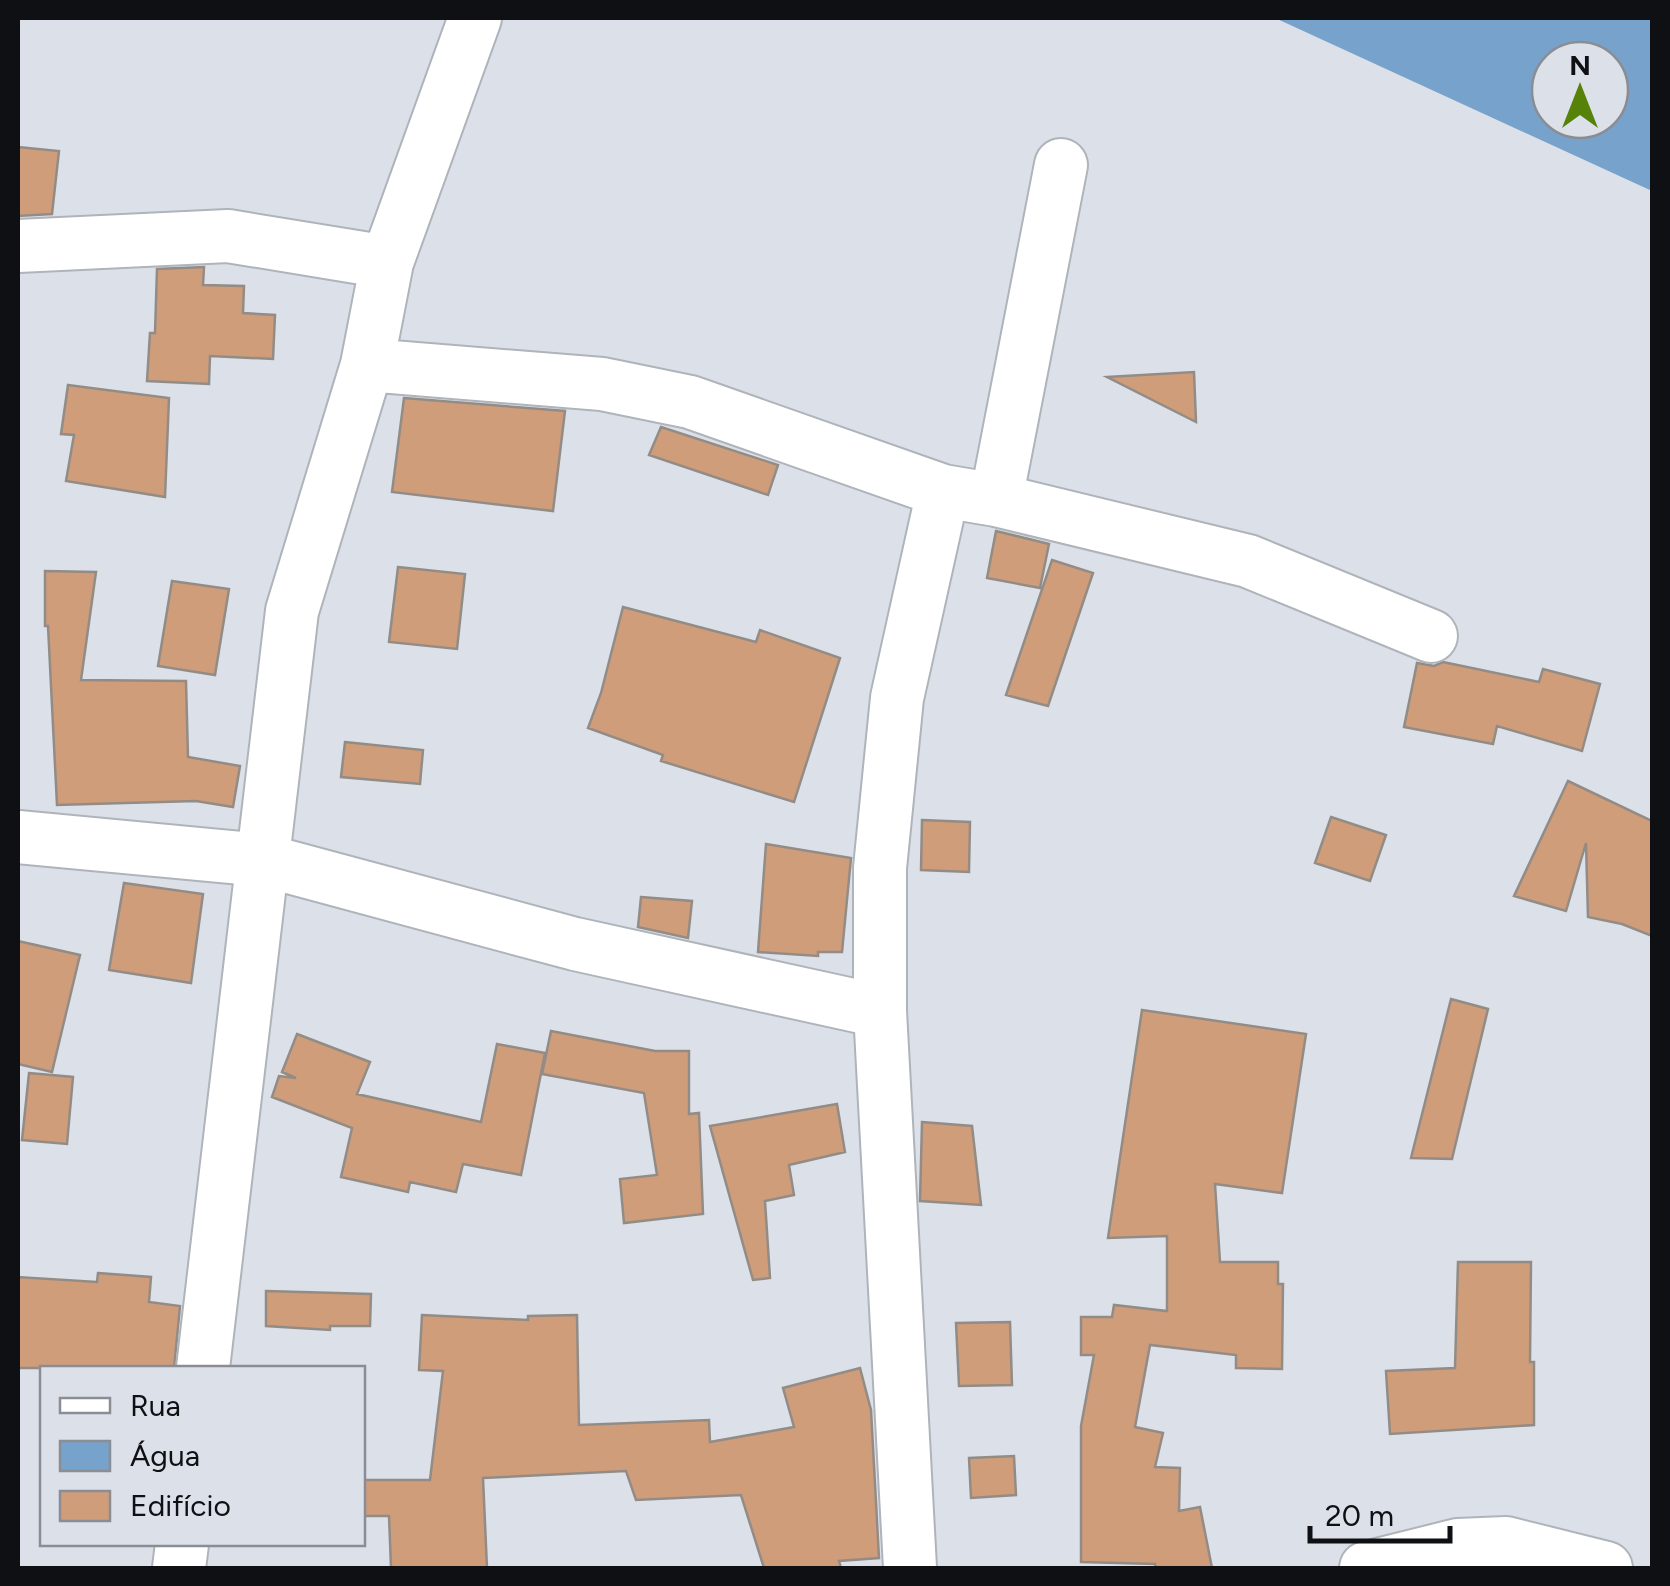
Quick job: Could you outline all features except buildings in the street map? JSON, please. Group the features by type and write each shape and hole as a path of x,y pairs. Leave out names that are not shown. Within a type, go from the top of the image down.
{"street":[{"path":"203,1366 292,612 367,366 387,262 475,18"},
{"path":"996,500 1062,165"},
{"path":"18,246 228,236 387,262"},
{"path":"367,366 639,390 726,414 943,492 996,500 1248,561 1431,636"},
{"path":"910,1568 880,1011 880,868 897,698 943,492"},
{"path":"18,836 263,860 575,944 880,1011"},
{"path":"1366,1568 1458,1545 1506,1543 1606,1568"}],"water":[{"path":"1275,18 1652,18 1652,191 1541,140 1630,140 1630,40 1530,40 1530,135"}]}
